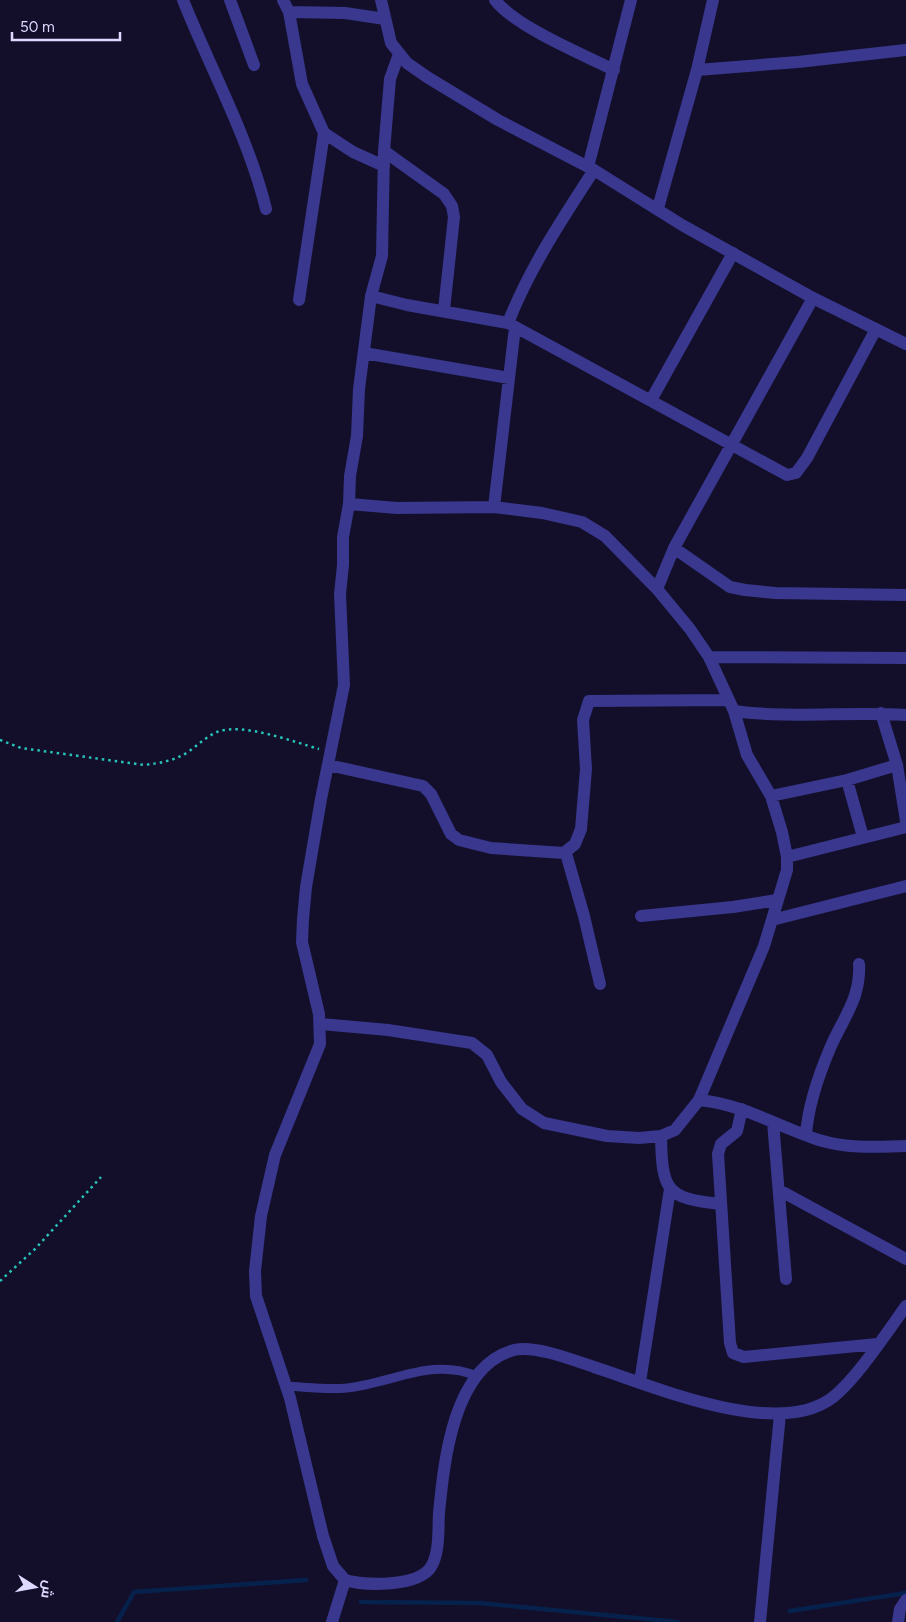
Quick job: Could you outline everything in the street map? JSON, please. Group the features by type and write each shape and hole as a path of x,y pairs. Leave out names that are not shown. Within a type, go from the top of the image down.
{"street":[{"path":"183,0 228,100 259,182 266,209"},
{"path":"230,0 254,65"},
{"path":"283,0 289,12 302,84 324,133 353,152 384,166"},
{"path":"381,0 391,43 399,54 427,77 466,101 591,169 658,208 682,225 813,298 903,344"},
{"path":"495,0 503,10 523,22 614,70"},
{"path":"494,507 509,378 511,325 522,290 591,169 631,0"},
{"path":"658,208 713,0"},
{"path":"289,12 345,13 385,19"},
{"path":"696,70 798,62 906,50"},
{"path":"399,54 390,79 384,150 382,256 371,296 359,389 357,436 343,537 340,594 344,685 306,887 302,942 321,1024 320,1044 315,1061 275,1154 266,1189 257,1248 256,1296 286,1386 333,1566 345,1580 360,1583 393,1582 415,1578 430,1568 436,1554 446,1452 464,1397 477,1376 488,1364 502,1355 515,1350 529,1349 640,1382 682,1397 749,1412 780,1414 804,1411 829,1400 845,1386 906,1306"},
{"path":"299,300 324,133"},
{"path":"384,150 444,194 452,206 453,223 444,310"},
{"path":"651,400 734,253"},
{"path":"371,296 407,306 444,310 511,325 651,400 780,473 787,475 796,473 813,448 876,329"},
{"path":"657,589 674,548 813,298"},
{"path":"364,353 509,378"},
{"path":"321,1024 388,1030 472,1043 487,1055 501,1082 522,1109 544,1123 607,1136 639,1138 661,1136 675,1130 700,1100 756,968 777,900 782,891 787,857 782,832 771,796 747,755 731,706 709,657 690,629 657,589 606,536 582,522 542,513 494,507 397,508 349,504"},
{"path":"674,548 730,586 745,590 775,593 906,595"},
{"path":"709,657 906,658"},
{"path":"329,759 423,786 431,794 451,834 468,843 507,850 564,853 575,844 581,829 586,769 583,720 590,701 731,706 764,715 816,717 881,713 906,715"},
{"path":"881,713 897,765 906,821"},
{"path":"771,796 847,780 897,765"},
{"path":"847,780 863,838"},
{"path":"787,857 906,827"},
{"path":"564,853 567,857 584,916 600,984"},
{"path":"772,920 906,886"},
{"path":"641,916 733,907 777,900"},
{"path":"806,1135 809,1110 823,1066 858,991 859,964"},
{"path":"700,1100 717,1102 742,1109 806,1135 844,1146 906,1146"},
{"path":"742,1109 737,1131 721,1144 718,1149 730,1343 736,1356 744,1357 877,1344"},
{"path":"773,1122 786,1279"},
{"path":"661,1136 664,1178 670,1189 685,1198 721,1204"},
{"path":"640,1382 670,1189"},
{"path":"779,1190 906,1259"},
{"path":"760,1622 780,1414"},
{"path":"332,1622 345,1580"},
{"path":"898,1622 900,1609 906,1600"}],"lane":[{"path":"286,1386 346,1388 436,1368 451,1367 477,1376"}],"path":[{"path":"0,740 21,748 144,765 163,763 177,758 209,737 227,730 259,733 329,759"},
{"path":"0,1281 35,1249 101,1177"}],"waterway":[{"path":"117,1622 134,1592 306,1580"},
{"path":"790,1611 906,1593"},
{"path":"361,1602 479,1603 678,1622"}]}
